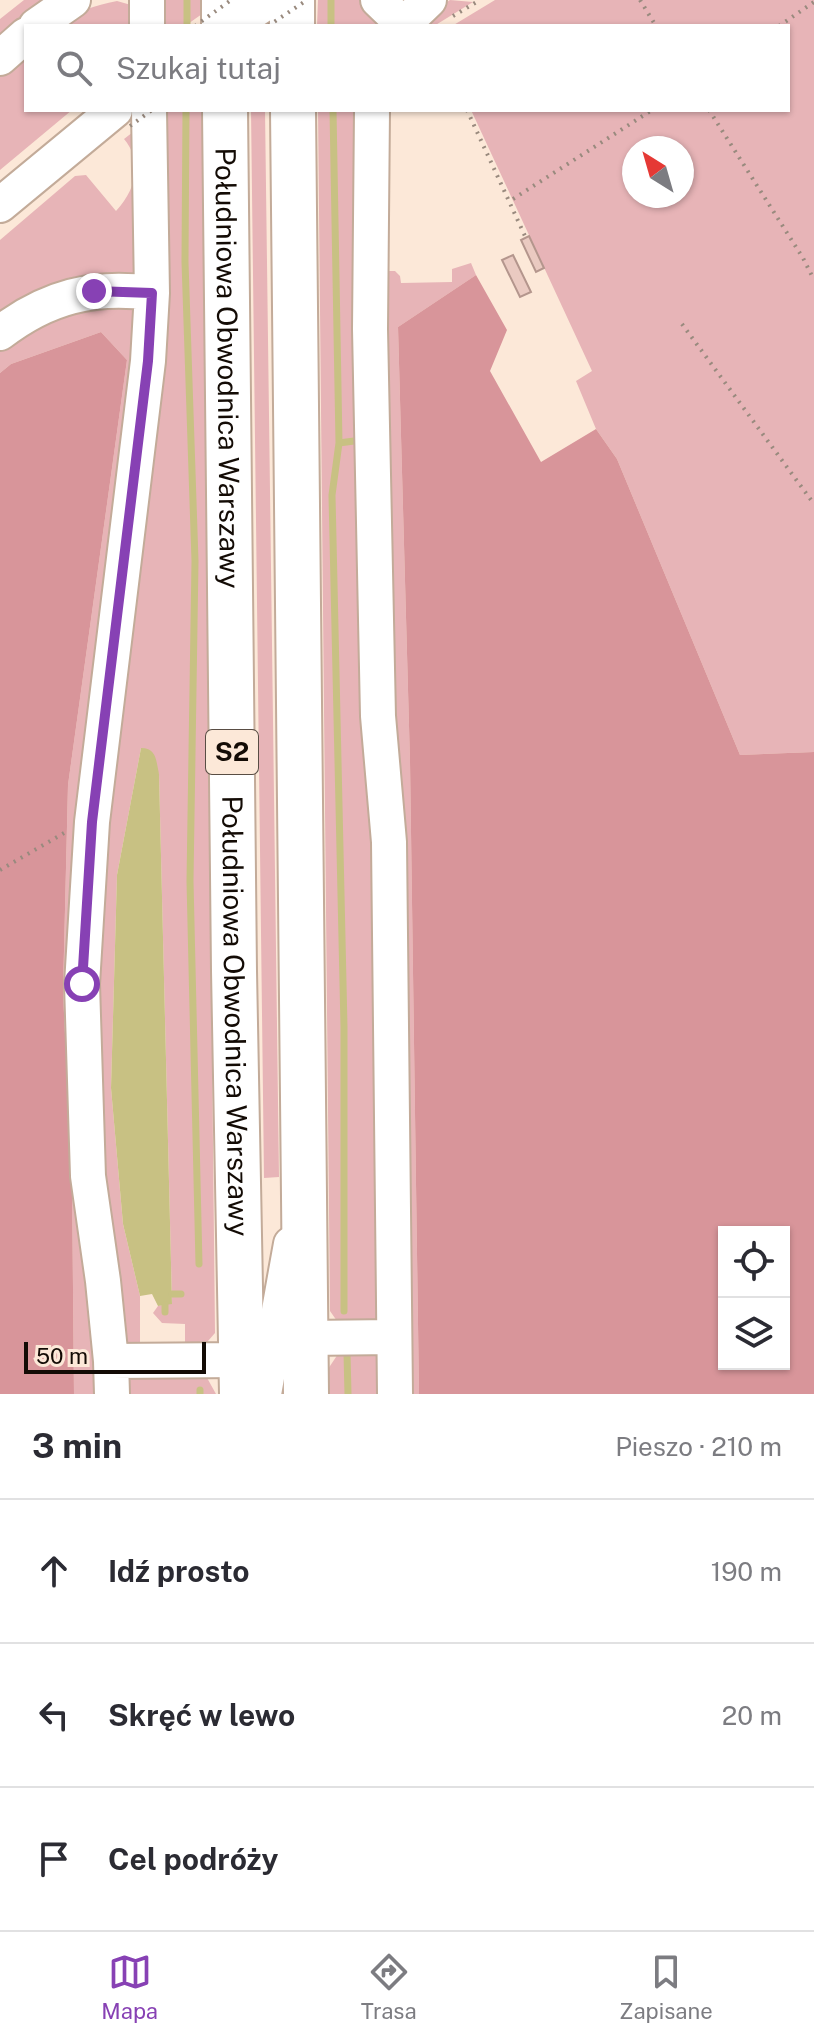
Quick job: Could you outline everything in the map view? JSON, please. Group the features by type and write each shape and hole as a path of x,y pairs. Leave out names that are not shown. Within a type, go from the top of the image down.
{"highway":[{"path":"224,0 224,24"},
{"path":"292,0 292,24"},
{"name":"Południowa Obwodnica Warszawy","path":"225,112 238,1180 265,1366 306,1394"},
{"name":"Południowa Obwodnica Warszawy","path":"265,1366 304,1176 293,112"}],"street":[{"path":"39,24 73,0"},
{"path":"147,0 147,24"},
{"path":"234,24 270,0"},
{"path":"378,0 401,24"},
{"path":"404,24 440,9"},
{"path":"0,58 24,37"},
{"path":"372,112 370,345 378,716 389,842 395,1394"},
{"path":"0,205 136,114 152,293 148,361 92,822 82,984 88,1176 111,1378 265,1366 394,1337"},
{"path":"0,333 54,299 94,291 152,293"},
{"path":"265,1366 284,1394"}],"path":[{"path":"198,24 231,0"},
{"path":"271,24 307,0"},
{"path":"440,9 478,0"},
{"path":"640,0 655,24"},
{"path":"782,24 814,2"},
{"path":"468,112 525,236"},
{"path":"513,199 649,112"},
{"path":"710,112 814,280"},
{"path":"682,324 814,504"},
{"path":"0,870 62,834 92,822"}],"shaded area":[{"path":"24,0 54,0 0,49 0,19"},
{"path":"159,0 202,0 202,14 188,24 159,24"},
{"path":"318,0 370,0 383,24 317,24"},
{"path":"450,0 473,2 437,24 428,24 439,8"},
{"path":"495,0 814,0 814,752 740,755 617,459 596,429 576,381 592,371 472,112 790,112 790,24 455,24"},
{"path":"117,1 131,5 139,24 61,24 71,17"},
{"path":"24,55 24,112 70,112 0,170 0,76"},
{"path":"162,112 202,112 215,1333 201,1349 185,1352 185,1324 162,1323 153,1313 158,1306 172,1303 159,774 141,748 117,875 111,1088 123,1224 140,1296 140,1351 124,1348 97,1138 96,862"},
{"path":"251,112 265,112 279,1177 264,1178"},
{"path":"318,112 360,112 385,1313 376,1323 337,1321 330,1311"},
{"path":"142,125 135,276 0,320 0,240 75,176 86,175 116,211 128,194 135,176 134,157 124,139"},
{"path":"471,263 476,275 398,327 410,762 419,1394 404,1394 379,283 389,271 395,271 400,276 401,283 452,282 452,269"},
{"path":"476,275 507,330 490,371 541,462 596,429 617,459 740,755 814,752 814,1394 419,1394 410,762 398,327"},
{"path":"103,307 129,308 136,313 95,717 100,1394 74,1394 72,1181 63,992 68,785 127,360 101,332 11,364 0,373 0,350 52,318"},
{"path":"101,332 127,360 68,785 63,992 72,1181 74,1394 0,1394 0,373 11,364"},
{"path":"141,748 153,753 159,774 172,1304 158,1306 152,1294 140,1296 123,1224 111,1088 117,875"},
{"path":"372,1348 383,1356 385,1394 329,1394 328,1369 338,1354"},
{"path":"129,1374 206,1376 216,1394 119,1394"}],"building":[{"path":"529,236 544,268 536,272 521,240"},
{"path":"513,255 531,292 520,297 502,260"}],"waterway":[{"path":"187,0 187,24"},
{"path":"331,0 331,24"},
{"path":"186,112 185,262 195,561 190,881 199,1264"},
{"path":"333,112 339,443 354,441"},
{"path":"339,443 332,495 344,1027 344,1311"},
{"path":"172,1294 181,1294"},
{"path":"165,1305 165,1312"},
{"path":"347,1353 348,1394"}],"route":[{"path":"82,984 92,822 148,361 152,293 94,291"}]}
